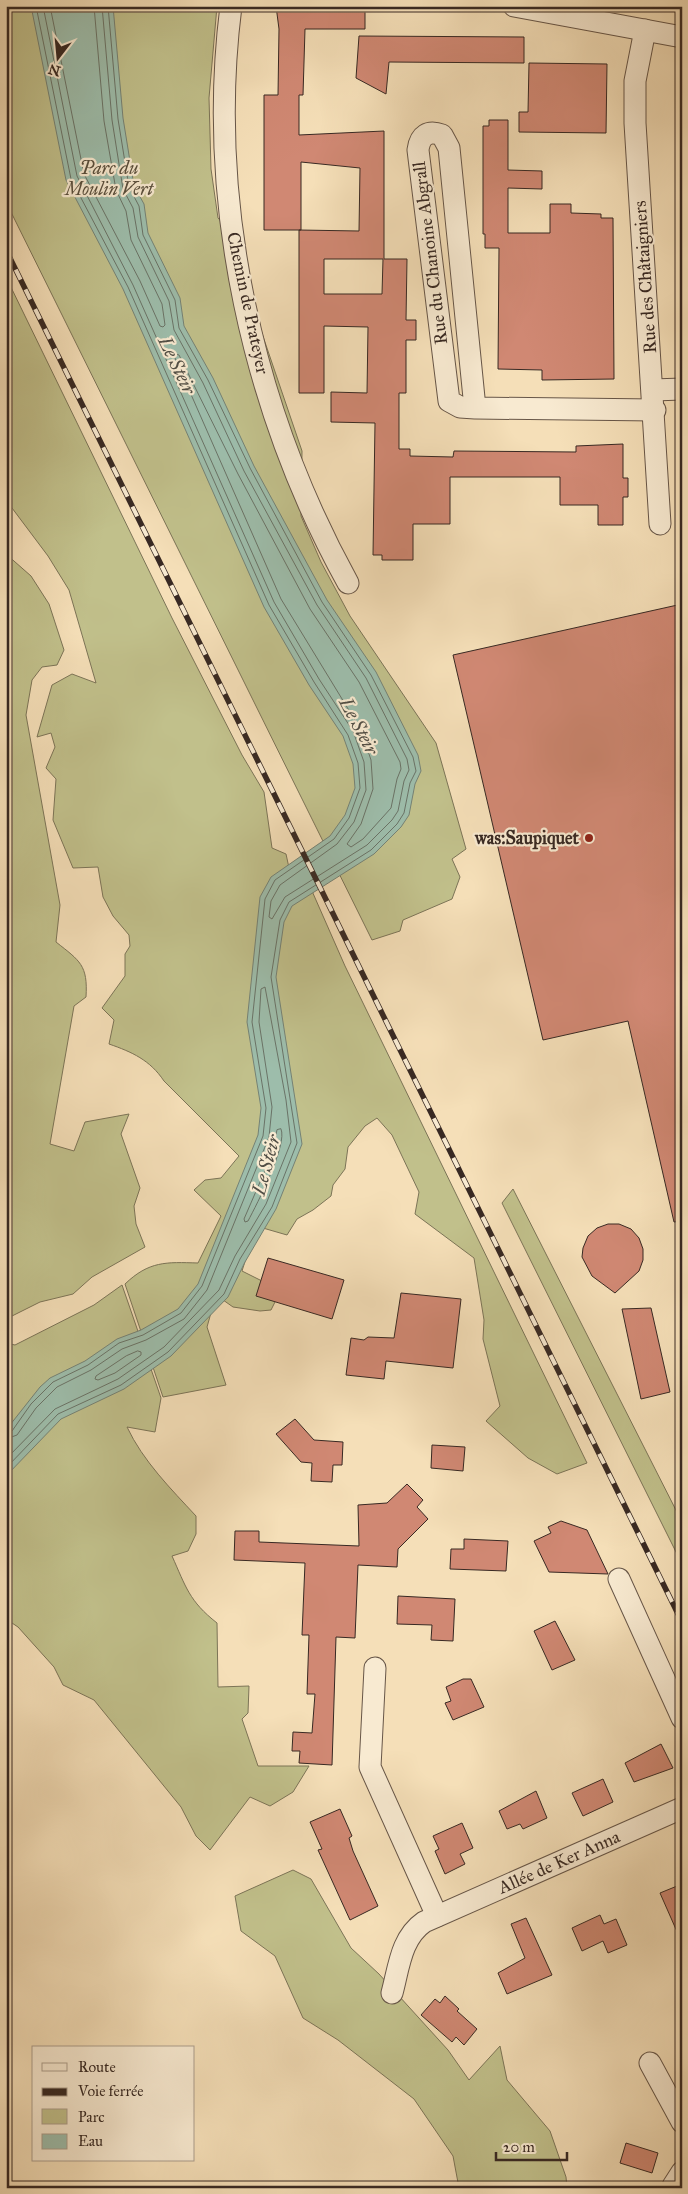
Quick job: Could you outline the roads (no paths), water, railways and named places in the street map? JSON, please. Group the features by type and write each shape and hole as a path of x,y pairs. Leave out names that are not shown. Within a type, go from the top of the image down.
{"street":[{"name":"Chemin de Prateyer","path":"231,6 227,44 226,155 231,223 239,277 261,368 280,434 311,512 348,583"},
{"path":"514,6 682,37"},
{"name":"Rue des Châtaigniers","path":"645,30 635,81 635,123 654,400 660,524"},
{"name":"Rue du Chanoine Abgrall","path":"474,408 449,148 442,135 430,132 426,133 420,140 418,150 449,401 454,405 474,408 654,400 682,389"},
{"path":"619,1579 682,1718"},
{"path":"375,1668 370,1768 437,1916"},
{"name":"Allée de Ker Anna","path":"392,1993 404,1948 411,1932 424,1922 682,1808"},
{"path":"650,2063 682,2122"},
{"path":"675,2188 673,2186 682,2172"}],"water":[{"name":"Le Steir","path":"31,6 113,6 123,118 134,186 144,204 148,233 180,298 184,326 213,378 254,466 327,600 376,672 418,755 421,771 415,784 409,815 401,827 374,854 292,906 284,922 276,977 302,1144 276,1209 245,1262 228,1297 171,1356 124,1389 61,1419 6,1476 6,1430 40,1387 50,1378 85,1361 117,1339 141,1330 178,1309 198,1284 258,1135 261,1108 247,1022 260,897 271,877 330,836 345,815 355,788 353,764 343,736 309,685 264,607 123,289 66,180"}],"railway":[{"path":"6,250 682,1622"}],"place":[{"name":"was:Saupiquet","path":"589,838"}],"park label":[{"name":"Parc du Moulin Vert","path":"109,178"}]}
